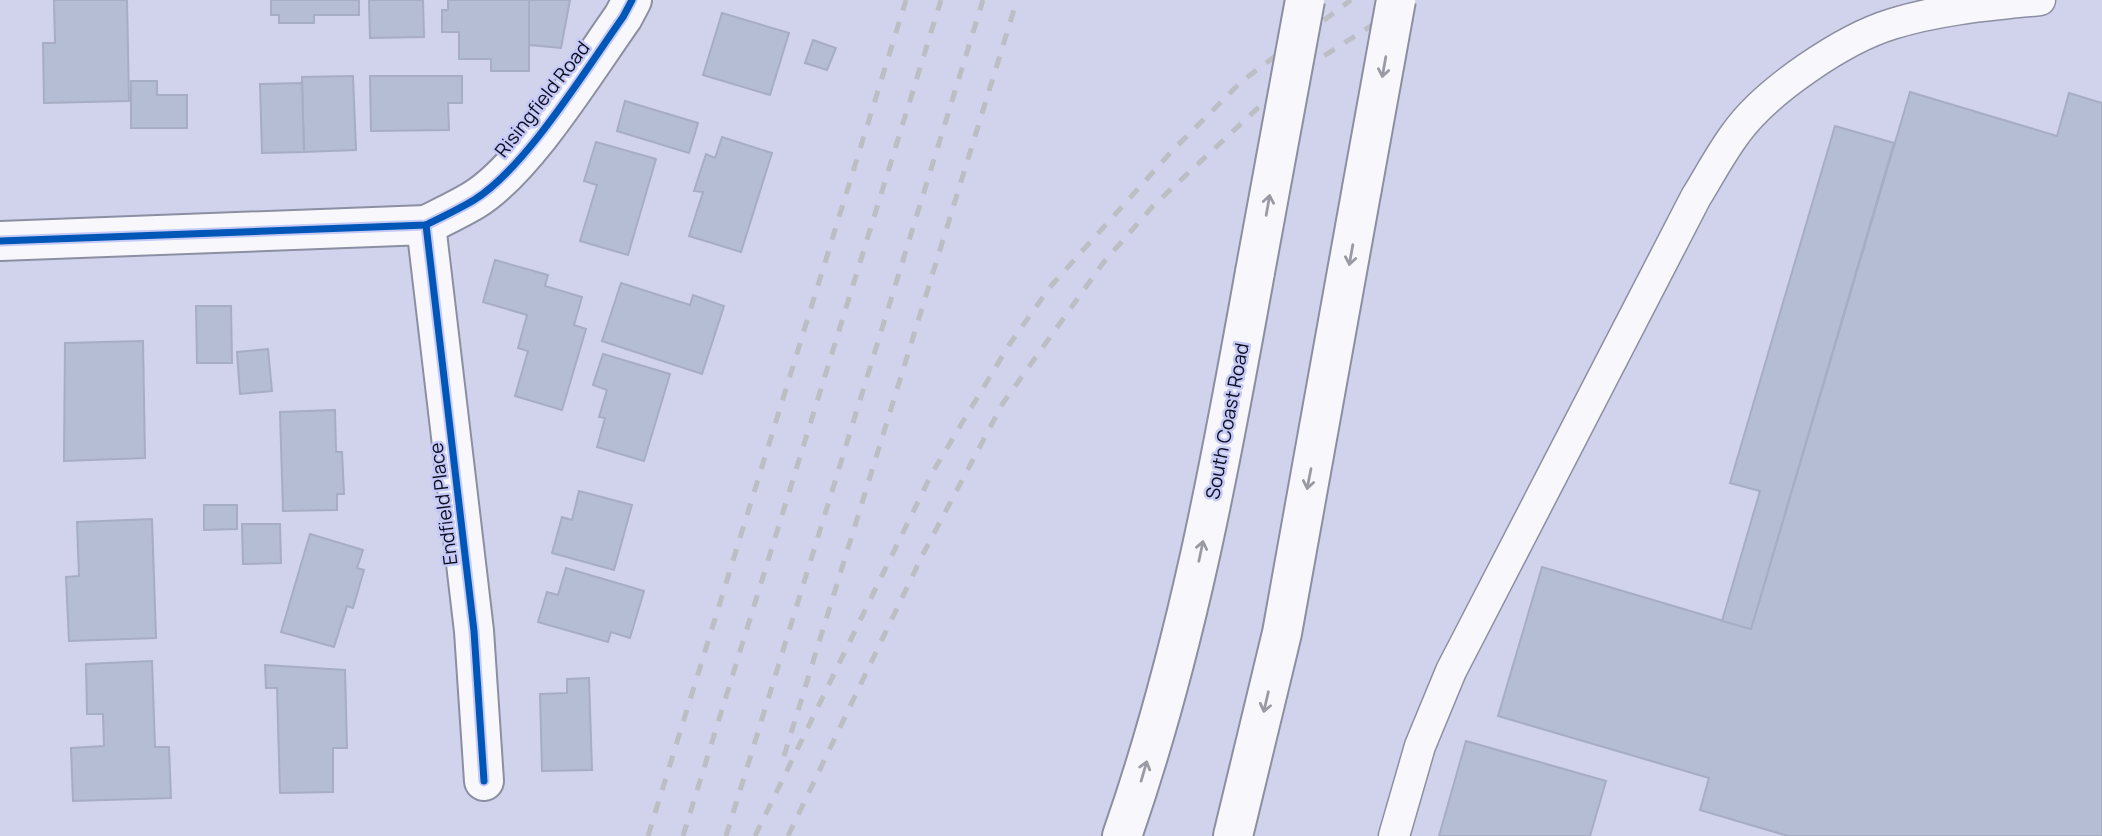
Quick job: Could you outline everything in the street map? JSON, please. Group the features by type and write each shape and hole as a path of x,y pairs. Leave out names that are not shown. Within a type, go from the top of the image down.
{"main road":[{"name":"Risingfield Road","path":"426,225 476,199 518,160 555,113 632,0"},
{"name":"South Coast Road","path":"1122,836 1168,686 1193,584 1226,433 1305,0"},
{"path":"1233,836 1282,632 1396,0"},
{"path":"0,241 426,225"},
{"name":"Endfield Place","path":"426,225 474,631 484,781"}],"lane":[{"path":"1394,836 1420,746 1451,671 1696,197 1737,131 1773,92 1832,53 1891,24 1972,7 2040,0"}],"building":[{"path":"54,0 127,0 129,101 44,103 43,43 55,43"},
{"path":"271,0 359,0 359,15 314,15 314,23 279,23 279,15 271,15"},
{"path":"369,0 423,0 424,37 370,38"},
{"path":"448,0 529,0 529,71 491,71 491,59 459,59 459,32 442,32 442,10 448,10"},
{"path":"529,0 570,0 561,48 529,45"},
{"path":"722,13 789,33 770,95 703,75"},
{"path":"813,40 836,48 827,70 805,63"},
{"path":"353,76 356,150 304,152 302,77"},
{"path":"370,76 462,76 462,103 448,103 449,130 371,131"},
{"path":"131,81 157,81 157,95 187,95 187,128 131,128"},
{"path":"302,83 304,152 262,153 260,84"},
{"path":"1910,92 2057,136 2069,93 2102,103 2102,836 1788,836 1700,810 1709,778 1498,716 1542,567 1751,629"},
{"path":"625,101 698,123 689,153 617,131"},
{"path":"1835,126 1894,143 1751,629 1722,621 1760,491 1730,483"},
{"path":"722,137 772,153 741,252 689,236 703,192 694,191 706,154 715,158"},
{"path":"596,142 656,159 628,255 580,241 597,185 584,181"},
{"path":"495,260 548,275 545,286 582,297 574,325 586,329 562,410 515,396 528,351 518,348 527,315 483,302"},
{"path":"621,283 690,305 693,295 724,306 702,374 602,341"},
{"path":"196,306 231,306 232,363 197,363"},
{"path":"143,341 145,458 64,461 65,343"},
{"path":"268,349 272,391 240,394 237,352"},
{"path":"603,354 670,374 644,461 597,447 605,418 599,417 607,390 593,385"},
{"path":"335,410 336,452 342,452 344,494 337,494 337,510 283,511 280,412"},
{"path":"579,491 632,505 614,570 552,553 562,517 572,520"},
{"path":"204,505 237,505 237,529 204,530"},
{"path":"152,519 156,638 69,641 66,577 79,576 77,522"},
{"path":"242,524 280,524 281,563 243,564"},
{"path":"310,534 363,550 357,568 364,570 353,608 347,606 334,647 281,632"},
{"path":"566,568 644,591 630,638 611,632 608,642 538,622 547,592 558,595"},
{"path":"152,661 155,747 169,747 171,798 73,801 71,748 104,746 103,714 87,714 86,664"},
{"path":"265,665 345,670 347,748 333,748 333,792 280,793 277,688 266,688"},
{"path":"589,678 592,770 542,771 540,694 567,693 567,679"},
{"path":"1466,741 1606,781 1590,836 1439,836"}],"railway":[{"path":"648,836 906,0"},
{"path":"683,836 941,0"},
{"path":"726,836 983,0"},
{"path":"784,756 1017,0"},
{"path":"755,836 932,473 1009,345 1050,287 1171,152 1242,81 1351,0"},
{"path":"788,836 923,554 1003,403 1103,263 1153,206 1292,76 1412,0"}],"cycle path":[{"path":"0,241 426,225 474,200 514,165 554,116 632,0"},
{"path":"426,225 474,631 484,781"}]}
